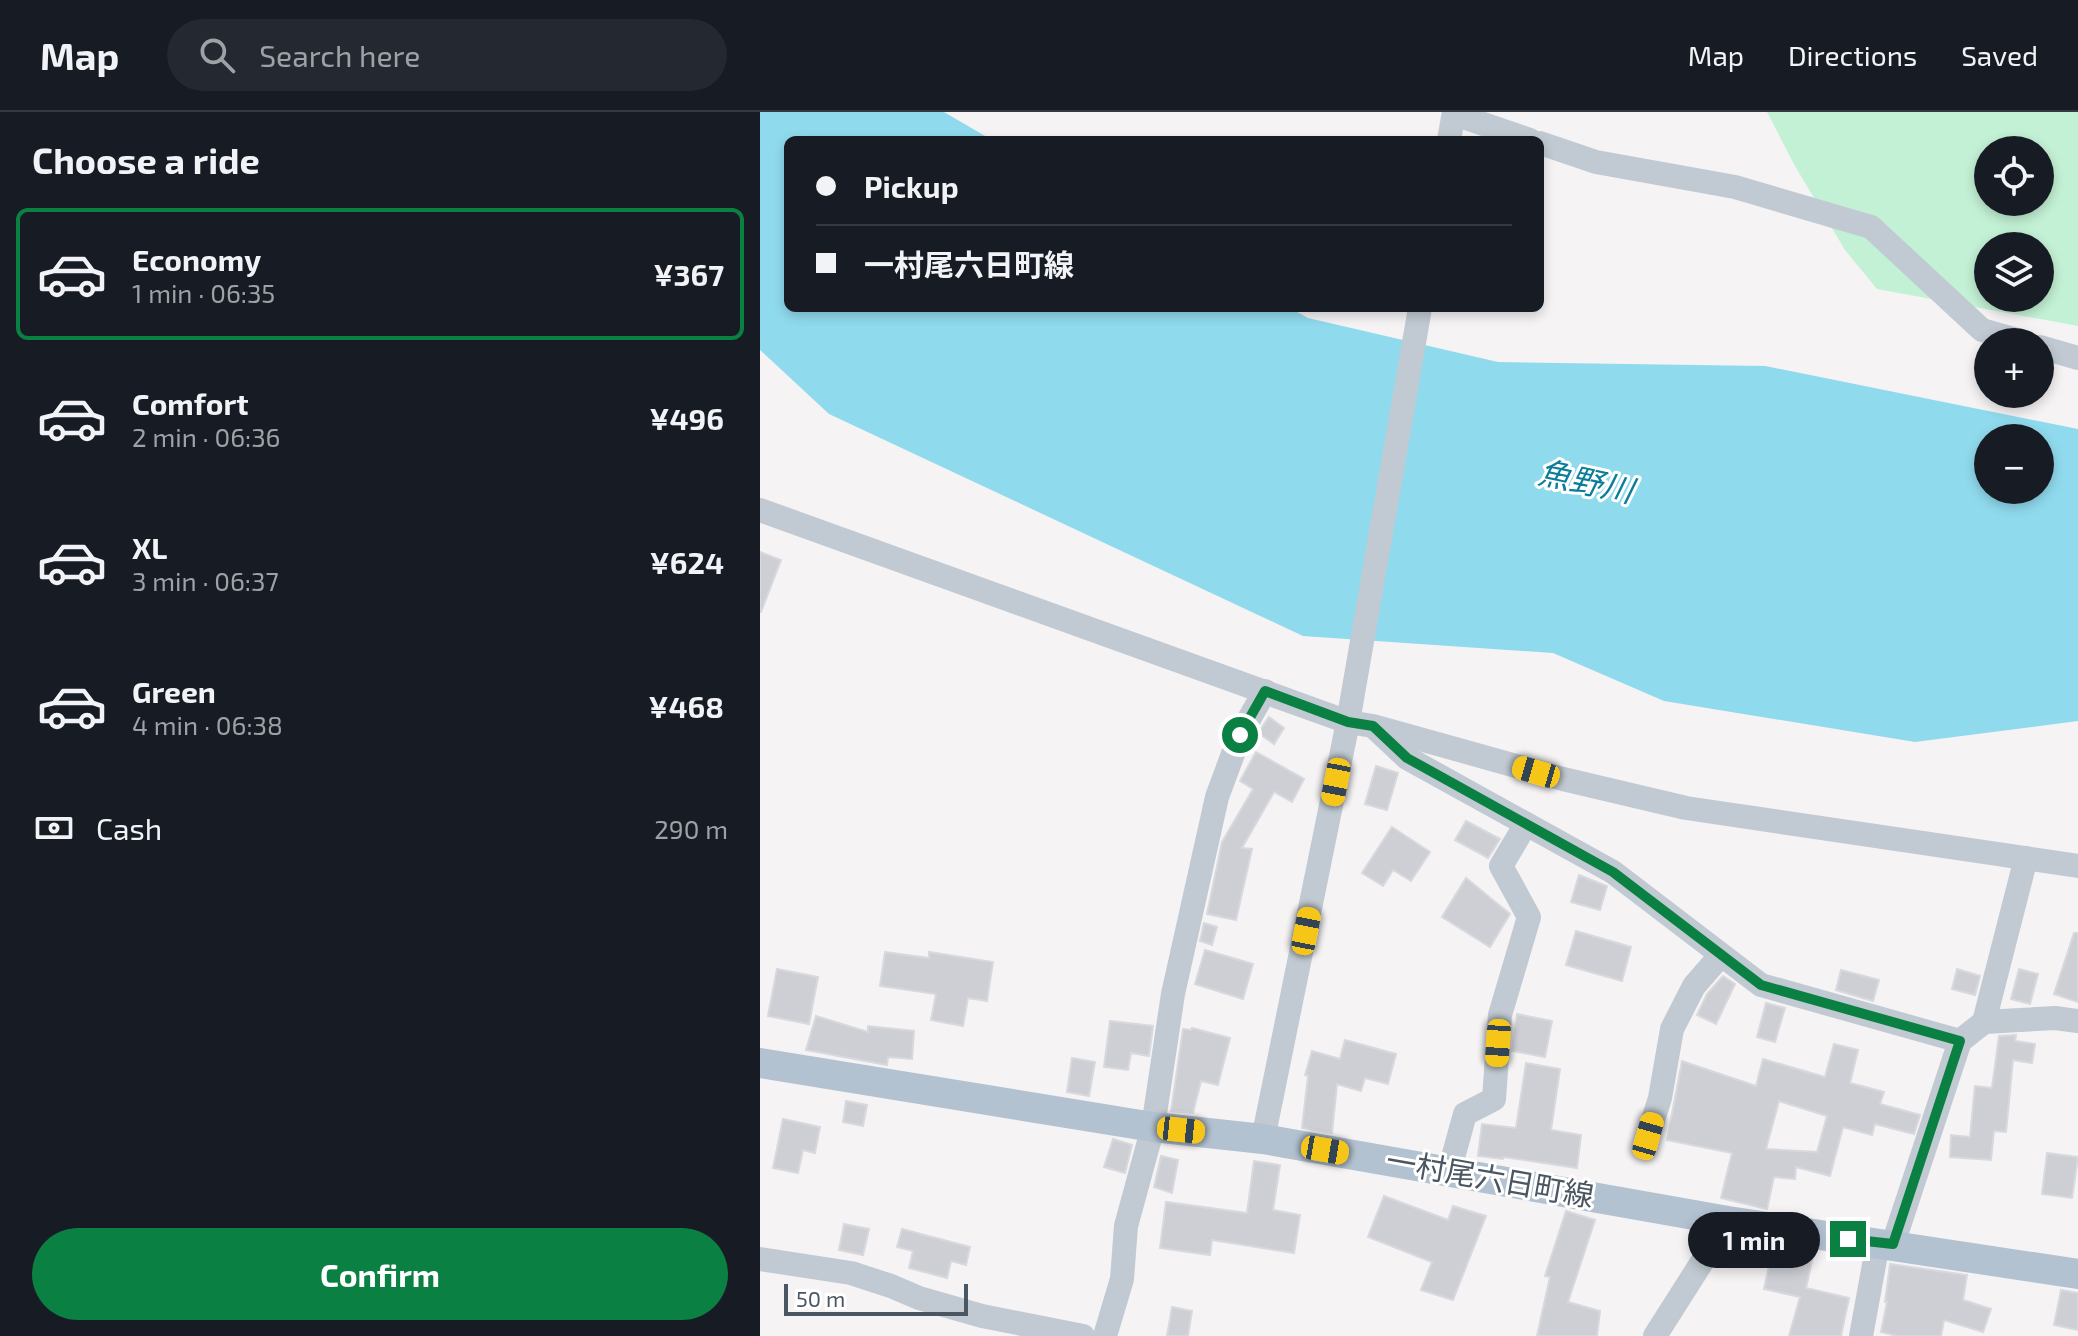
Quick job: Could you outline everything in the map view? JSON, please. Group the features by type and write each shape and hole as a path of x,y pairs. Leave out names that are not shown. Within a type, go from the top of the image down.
{"main road":[{"name":"一村尾六日町線","path":"760,1063 1153,1127 1263,1139 1728,1221 2078,1274"}],"street":[{"path":"1450,136 1454,113 1519,136"},
{"path":"1544,144 1596,162 1735,187 1871,227 1980,328"},
{"path":"1263,1139 1348,722 1419,312"},
{"path":"2054,351 2078,358"},
{"path":"760,510 1348,722 1686,808 2078,866"},
{"path":"1105,1336 1122,1279 1126,1226 1153,1127 1173,994 1217,797 1240,735 1265,691"},
{"path":"1373,726 1407,758 1613,872 1761,985 1960,1041"},
{"path":"1449,1172 1465,1114 1494,1099 1500,1015 1529,917 1501,866 1526,824"},
{"path":"1984,1022 2026,858"},
{"path":"1648,1136 1660,1098 1672,1029 1694,986 1721,955"},
{"path":"1861,1336 1886,1244 1960,1041 1984,1022 2055,1018 2078,1021"},
{"path":"1655,1336 1728,1221"},
{"path":"760,1259 851,1273 919,1298 982,1316 1083,1336"}],"green space":[{"path":"1767,112 2078,112 2078,326 2002,312 2054,312 2054,232 1974,232 1974,307 1877,289 1845,250"}],"water":[{"name":"魚野川","path":"760,112 944,112 985,136 784,136 784,312 1297,312 1308,318 1498,362 1765,366 2053,424 1974,424 1974,504 2054,504 2054,424 2078,429 2078,721 1915,742 1664,701 1553,653 1303,636 829,414 760,350"}],"building":[{"path":"760,552 781,560 761,612 760,612"},
{"path":"1269,717 1284,728 1274,744 1258,733"},
{"path":"1256,752 1304,779 1292,802 1274,792 1242,848 1252,849 1236,920 1207,914 1222,842 1253,789 1240,781"},
{"path":"1376,766 1398,773 1387,810 1365,804"},
{"path":"1466,821 1500,839 1488,858 1455,840"},
{"path":"1392,827 1430,852 1411,881 1393,870 1383,886 1362,873"},
{"path":"1579,875 1607,886 1600,910 1571,902"},
{"path":"1466,878 1510,914 1490,947 1442,917"},
{"path":"1204,923 1217,927 1212,945 1200,941"},
{"path":"1576,931 1631,947 1622,981 1566,965"},
{"path":"2074,933 2078,933 2078,1002 2054,994"},
{"path":"1205,950 1253,964 1243,999 1195,984"},
{"path":"885,952 929,958 929,952 993,962 987,1001 968,998 963,1026 931,1020 936,994 880,986"},
{"path":"777,969 818,977 809,1024 768,1016"},
{"path":"1957,969 1980,976 1975,995 1952,989"},
{"path":"2019,969 2038,974 2030,1004 2011,999"},
{"path":"1841,970 1879,980 1873,1001 1836,990"},
{"path":"1723,976 1735,984 1716,1024 1697,1015 1707,994"},
{"path":"1766,1003 1785,1008 1775,1042 1757,1037"},
{"path":"1517,1014 1552,1021 1545,1057 1512,1051"},
{"path":"816,1016 868,1032 868,1026 914,1031 912,1059 888,1057 887,1065 806,1050"},
{"path":"1110,1021 1153,1026 1149,1056 1131,1053 1128,1070 1104,1067"},
{"path":"1192,1028 1230,1038 1218,1085 1201,1081 1193,1113 1171,1111 1183,1029"},
{"path":"2016,1035 2015,1041 2035,1044 2032,1063 2013,1060 2006,1132 1994,1131 1991,1160 1950,1157 1951,1135 1970,1137 1975,1086 1992,1088 1999,1036"},
{"path":"1345,1040 1396,1054 1388,1084 1365,1078 1361,1091 1337,1084 1332,1133 1302,1128 1308,1076 1305,1075 1312,1051 1340,1059"},
{"path":"1834,1044 1858,1050 1850,1083 1884,1092 1880,1104 1920,1115 1914,1134 1875,1124 1872,1135 1843,1127 1830,1176 1796,1167 1795,1179 1774,1177 1767,1209 1721,1198 1732,1153 1667,1140 1682,1061 1756,1086 1763,1059 1825,1077","holes":["1779,1101 1827,1116 1817,1152 1766,1149"]},
{"path":"1072,1058 1095,1062 1089,1096 1067,1092"},
{"path":"1526,1063 1560,1069 1551,1130 1581,1135 1577,1168 1478,1156 1482,1124 1516,1128"},
{"path":"846,1101 867,1105 863,1126 843,1122"},
{"path":"783,1119 820,1127 815,1153 803,1150 798,1173 773,1168"},
{"path":"1113,1139 1132,1145 1125,1173 1104,1167"},
{"path":"2047,1153 2078,1157 2072,1198 2042,1194"},
{"path":"1161,1156 1178,1160 1172,1193 1154,1187"},
{"path":"1254,1161 1280,1165 1273,1210 1300,1215 1294,1253 1212,1240 1210,1255 1160,1248 1166,1202 1247,1213"},
{"path":"1384,1196 1448,1220 1453,1206 1486,1216 1453,1300 1421,1290 1432,1262 1368,1237"},
{"path":"1566,1211 1595,1220 1568,1302 1600,1311 1597,1336 1537,1336 1550,1277 1545,1276"},
{"path":"844,1224 869,1229 863,1255 839,1250"},
{"path":"902,1229 970,1247 966,1265 951,1261 947,1278 909,1268 913,1251 897,1247"},
{"path":"1773,1246 1814,1252 1806,1288 1849,1298 1841,1336 1789,1336 1800,1297 1764,1289"},
{"path":"1890,1264 1967,1275 1963,1300 1991,1309 1983,1332 1944,1320 1941,1336 1897,1336 1881,1332"},
{"path":"2061,1290 2078,1293 2078,1330 2054,1325"},
{"path":"1172,1307 1192,1311 1188,1336 1167,1336"}],"route":[{"path":"1240,735 1265,691 1348,722 1373,726 1407,758 1613,872 1761,985 1960,1041 1893,1244 1848,1239"}]}
